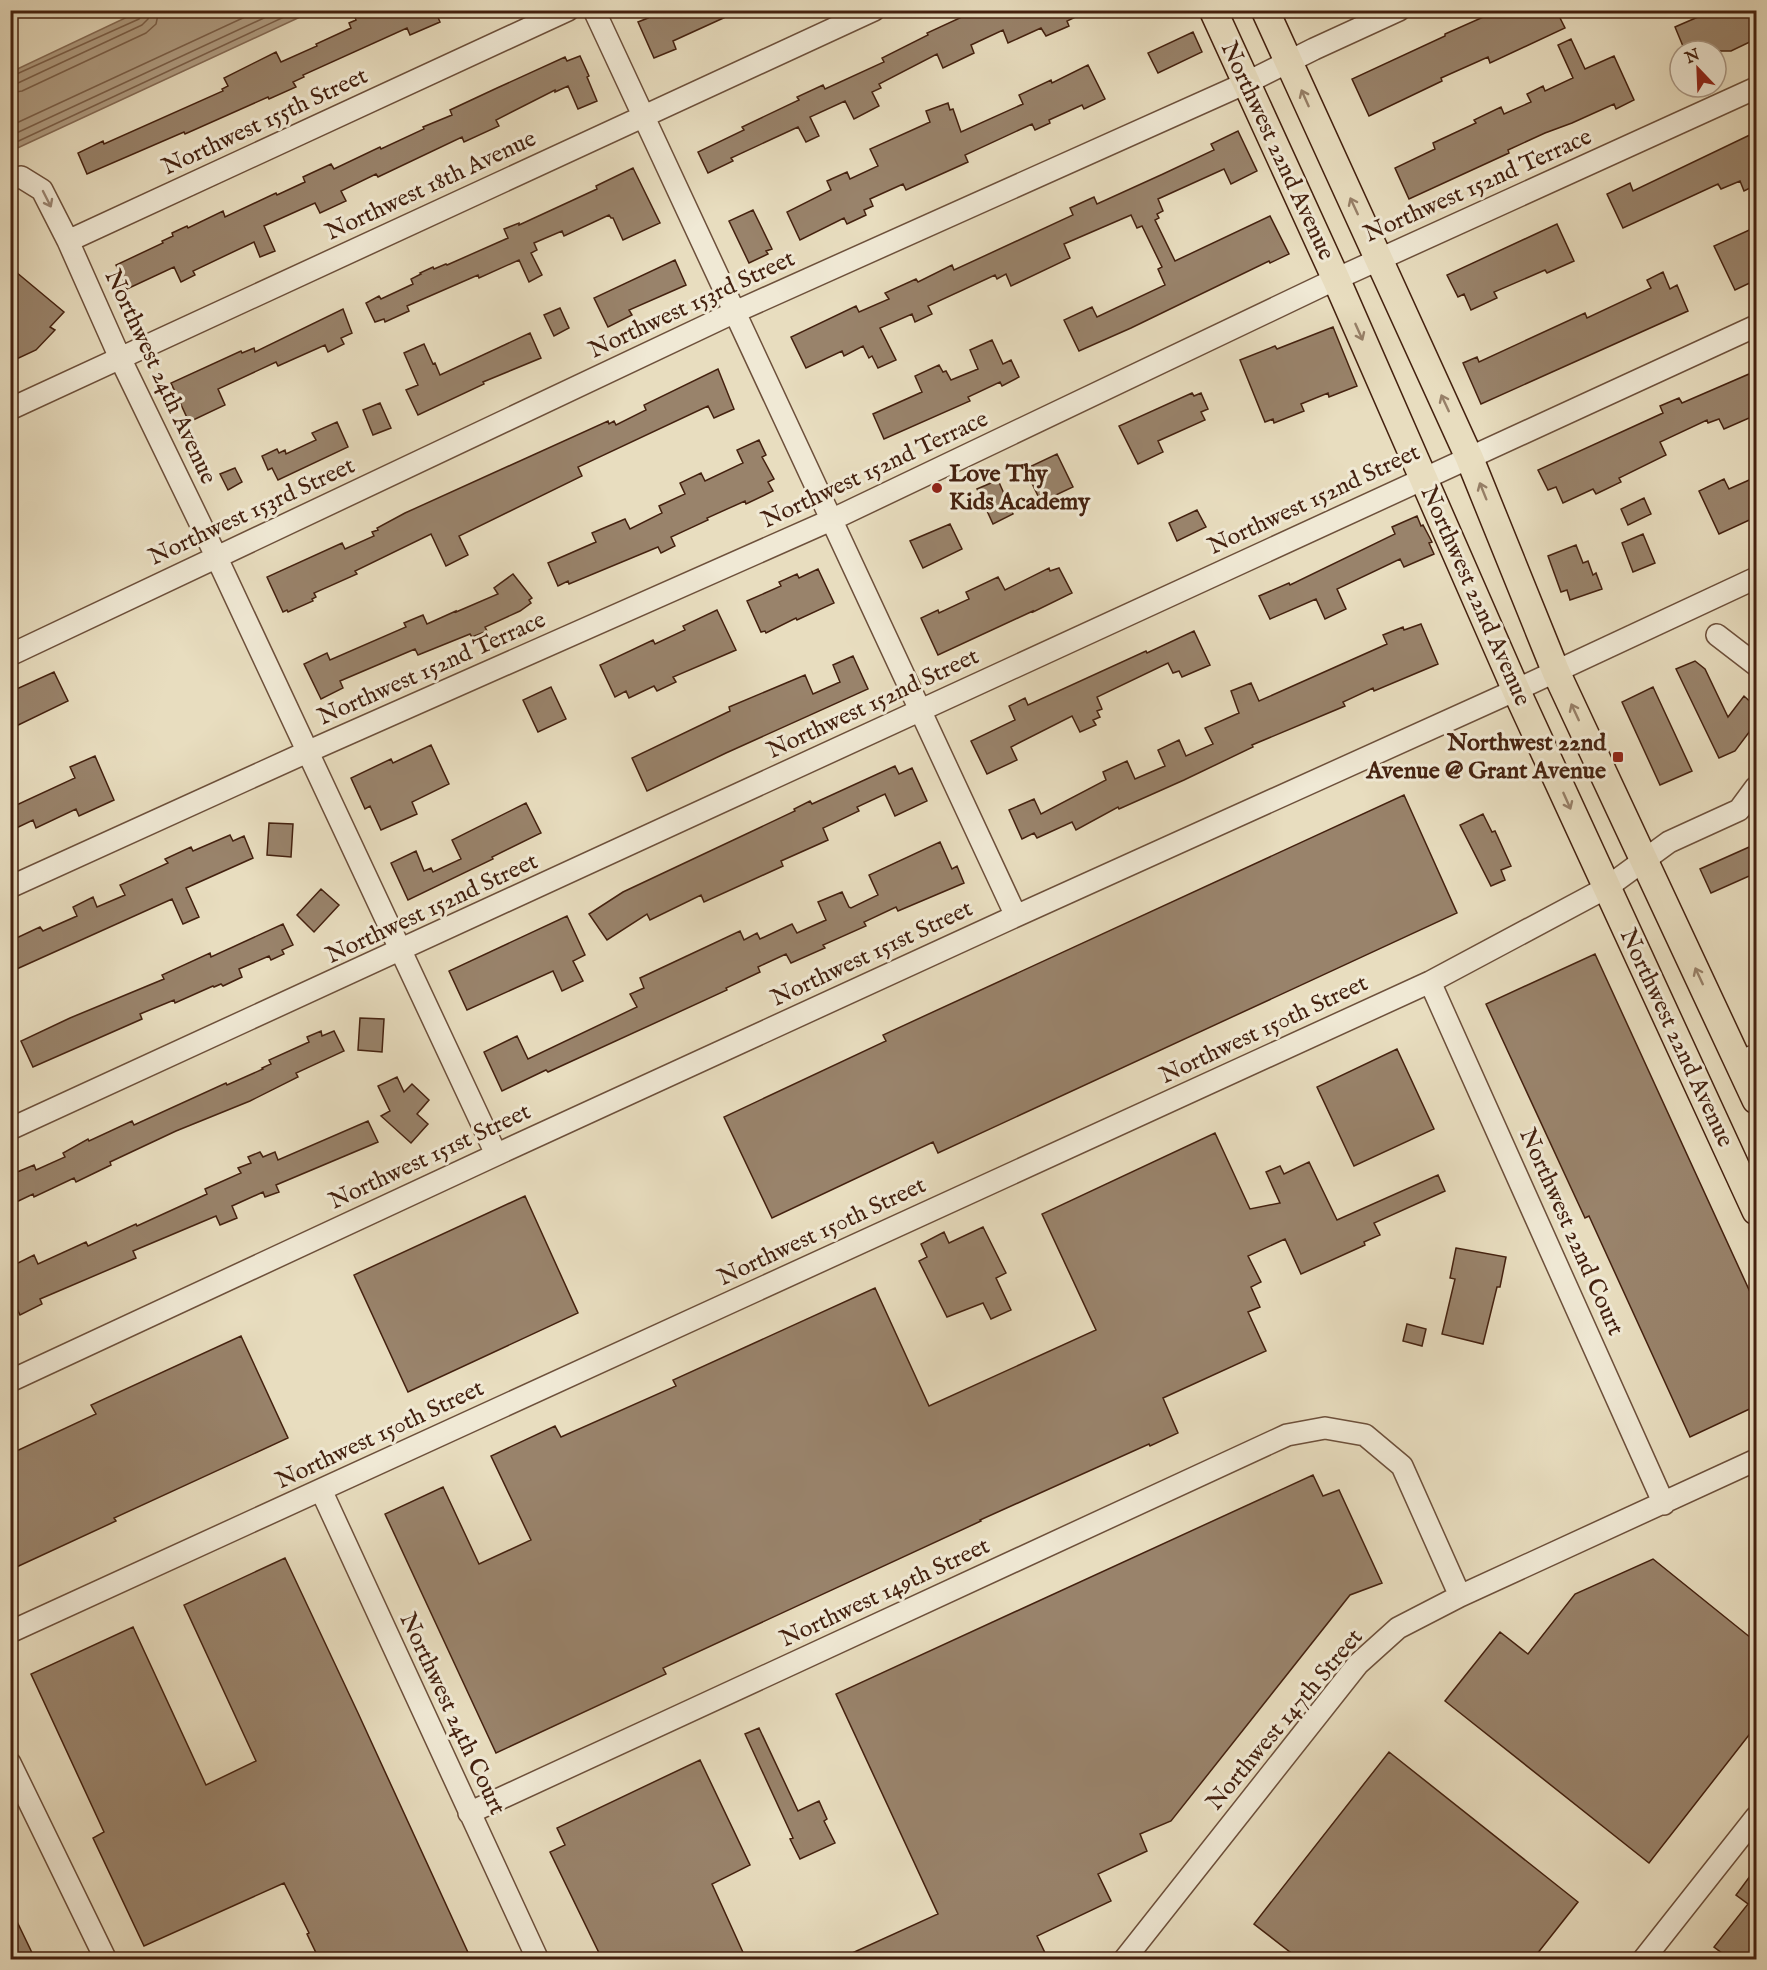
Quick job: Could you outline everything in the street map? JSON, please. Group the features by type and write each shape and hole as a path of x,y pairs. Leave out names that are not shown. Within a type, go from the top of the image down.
{"main road":[{"name":"Northwest 22nd Avenue","path":"1213,10 1336,279 1516,690 1756,1211"},
{"name":"Northwest 22nd Avenue","path":"1265,10 1469,457 1556,672 1644,860 1748,1058 1756,1100"}],"street":[{"name":"Northwest 155th Street","path":"68,241 568,10"},
{"path":"594,10 1016,916"},
{"name":"Northwest 18th Avenue","path":"10,410 874,10"},
{"name":"Northwest 153rd Street","path":"10,655 735,312 1246,83 1399,10"},
{"name":"Northwest 152nd Terrace","path":"10,887 307,752 831,520 1336,279 1756,88"},
{"path":"10,179 21,177 42,189 68,241"},
{"name":"Northwest 24th Avenue","path":"68,241 120,358 216,556 496,1154"},
{"name":"Northwest 152nd Street","path":"10,1129 402,951 1422,478 1756,326"},
{"name":"Northwest 151st Street","path":"10,1381 496,1154 1556,672 1756,578"},
{"path":"1717,635 1756,665"},
{"name":"Northwest 150th Street","path":"10,1632 1430,982 1606,888 1669,842 1739,810 1756,787"},
{"name":"Northwest 22nd Court","path":"1430,982 1664,1504"},
{"name":"Northwest 149th Street","path":"469,1813 1287,1436 1324,1428 1365,1435 1402,1466 1460,1596"},
{"name":"Northwest 147th Street","path":"1124,1959 1358,1664 1398,1628 1460,1596 1756,1460"},
{"name":"Northwest 24th Court","path":"321,1490 538,1959"},
{"path":"10,1763 106,1959"},
{"path":"1643,1959 1756,1817"}],"water":[{"path":"142,10 313,11 11,151 11,72"}],"building":[{"path":"352,10 435,10 440,22 410,35 407,28 303,75 304,77 293,82 296,87 87,174 78,153 103,141 104,144 223,91 222,89 228,86 224,78 276,52 281,62 317,46 316,44 351,28 349,23 356,20"},
{"path":"644,10 741,10 673,41 676,49 654,58 638,22 648,18"},
{"path":"977,10 1090,10 1067,21 1069,26 1046,36 1041,28 1008,43 1003,30 971,45 974,53 943,68 937,54 879,84 881,88 872,92 879,106 854,119 845,101 810,117 819,136 806,142 798,127 731,158 733,161 708,173 698,152 744,130 742,127 799,100 797,97 823,85 825,89 884,62 882,58 928,35 927,33"},
{"path":"1499,10 1556,10 1565,28 1490,63 1488,57 1441,78 1442,81 1369,116 1352,79"},
{"path":"1714,10 1746,10 1756,33 1756,39 1728,51 1728,39 1680,39 1675,27"},
{"path":"1193,32 1202,52 1158,73 1148,53"},
{"path":"1571,39 1585,69 1614,56 1634,100 1616,109 1614,104 1545,133 1508,150 1509,153 1409,199 1395,168 1435,149 1433,143 1476,123 1474,120 1501,107 1504,114 1531,102 1527,94 1543,86 1545,91 1573,78 1558,45"},
{"path":"580,56 597,101 578,109 568,86 555,92 555,90 496,120 499,126 464,142 462,137 378,177 376,174 341,191 346,201 320,213 315,203 264,226 275,251 260,257 254,242 193,271 195,275 181,282 174,267 127,289 116,265 163,243 162,241 173,236 172,233 223,211 225,217 276,193 277,195 305,182 303,177 331,164 334,169 380,147 381,149 452,115 450,110 497,88 565,57 567,61"},
{"path":"1088,65 1105,99 1084,109 1082,105 1049,120 1050,123 1035,130 1032,124 965,155 968,162 906,190 903,184 870,199 873,206 864,210 866,215 847,224 844,218 800,240 787,212 831,190 827,181 847,172 850,179 878,166 870,149 930,122 926,111 948,103 950,110 953,109 961,132 1023,104 1019,95 1051,80 1052,83"},
{"path":"1238,131 1257,171 1231,184 1224,169 1158,199 1163,211 1157,214 1159,218 1155,220 1175,261 1270,216 1289,254 1270,263 1269,261 1079,351 1064,320 1092,307 1097,317 1165,285 1158,269 1162,267 1142,226 1137,228 1131,215 1064,244 1070,258 1011,286 1006,274 997,279 995,275 928,306 932,314 915,322 912,314 880,328 896,360 878,368 872,356 869,358 863,346 844,356 842,351 806,368 791,337 856,306 859,312 889,299 885,293 916,279 918,282 952,265 954,270 1073,215 1070,208 1094,197 1097,204 1163,174 1214,150 1211,144"},
{"path":"1756,132 1756,185 1744,191 1740,181 1721,189 1718,184 1623,228 1607,194 1630,183 1633,191"},
{"path":"633,168 660,223 623,240 613,218 609,215 564,236 562,231 534,243 537,250 531,253 542,275 529,282 519,260 407,306 409,311 385,322 384,319 375,322 366,303 379,296 381,299 413,284 411,279 433,267 434,269 447,265 508,238 504,229 519,223 519,225 597,189 596,186"},
{"path":"753,210 772,249 766,251 768,254 749,263 729,221"},
{"path":"1557,224 1574,261 1547,273 1545,270 1494,292 1497,298 1471,310 1464,294 1458,297 1447,275"},
{"path":"1756,227 1756,280 1735,290 1714,246"},
{"path":"675,260 686,285 629,310 632,315 608,327 594,298"},
{"path":"10,267 64,312 50,327 55,330 36,350 10,362"},
{"path":"1663,272 1670,289 1677,285 1688,311 1481,404 1463,363 1477,357 1479,362 1585,313 1587,318 1651,288 1647,280"},
{"path":"560,308 569,328 554,336 544,315"},
{"path":"343,309 352,333 341,338 344,344 328,352 325,345 278,366 276,362 218,389 225,405 189,422 171,383 241,351 242,353 254,348 255,352"},
{"path":"1333,327 1357,386 1329,397 1328,393 1301,404 1304,411 1274,423 1273,419 1265,422 1240,360 1275,346 1277,349"},
{"path":"530,333 541,358 483,382 484,384 418,415 406,390 418,385 404,353 424,344 440,375"},
{"path":"992,340 1003,364 1011,360 1019,377 1002,386 1000,382 968,397 970,401 884,439 873,414 922,392 915,376 939,365 951,380 978,369 970,350"},
{"path":"718,369 734,409 714,418 708,406 578,467 582,476 459,536 468,555 446,566 431,534 355,571 357,574 314,593 316,597 312,599 313,601 283,612 267,577 342,543 345,549 374,536 372,532 378,530 377,528 405,513 608,421 609,424 614,421 616,425 646,410 644,405"},
{"path":"1756,371 1756,415 1724,429 1719,419 1708,423 1707,420 1660,442 1666,455 1619,478 1621,482 1596,494 1593,489 1563,503 1556,487 1548,490 1538,470 1663,413 1660,406 1679,398 1682,403"},
{"path":"1192,393 1194,396 1201,393 1208,409 1201,412 1205,420 1158,441 1163,452 1138,464 1119,426"},
{"path":"380,403 391,428 373,435 363,410"},
{"path":"337,422 348,447 278,480 272,468 268,470 262,456 277,449 279,453 285,450 286,454 316,440 312,433"},
{"path":"759,440 766,455 762,457 774,479 768,482 773,491 746,504 745,501 707,518 708,520 671,537 675,546 661,553 658,547 569,584 568,581 558,586 548,563 596,542 592,533 625,519 630,529 662,513 659,506 685,494 680,483 701,473 705,481 743,463 737,450"},
{"path":"1057,454 1073,487 1041,502 1025,469"},
{"path":"235,468 242,482 228,490 220,474"},
{"path":"1756,477 1756,517 1719,534 1699,491 1724,479 1729,489"},
{"path":"998,480 1013,514 993,524 977,489"},
{"path":"1644,498 1651,514 1628,525 1621,509"},
{"path":"1197,510 1206,527 1177,541 1169,523"},
{"path":"1417,516 1432,542 1429,543 1434,554 1404,567 1400,559 1337,589 1346,609 1325,619 1316,599 1270,619 1259,596 1289,583 1290,585 1395,534 1392,527"},
{"path":"950,524 962,549 923,568 910,541"},
{"path":"1643,534 1655,563 1633,572 1622,543"},
{"path":"1576,545 1583,563 1588,561 1602,589 1570,600 1567,590 1561,592 1548,556"},
{"path":"1049,568 1050,571 1059,568 1072,593 938,655 921,618 938,610 939,613 969,599 966,592 998,577 1005,590"},
{"path":"818,569 834,603 766,633 761,632 747,601 781,586 779,582 797,574 799,578"},
{"path":"513,574 532,598 529,600 531,603 520,611 485,627 487,631 472,637 470,634 418,655 415,649 340,681 343,688 321,699 304,664 327,653 330,660 406,627 404,623 423,615 427,624 498,594 494,588"},
{"path":"717,610 736,650 673,677 676,682 657,691 654,686 629,698 626,691 615,697 600,665 653,640 655,644 685,630 683,626"},
{"path":"1421,624 1438,664 1374,691 1373,688 1343,702 1345,706 1252,745 1253,747 1184,780 1119,809 1118,807 1076,830 1072,822 1037,838 1034,833 1022,839 1009,810 1034,799 1041,814 1106,780 1103,772 1127,761 1135,779 1165,766 1158,750 1179,740 1186,756 1213,744 1205,728 1239,713 1231,691 1251,683 1259,701 1387,644 1383,635 1403,627 1404,630"},
{"path":"1194,631 1210,665 1182,677 1179,671 1173,673 1168,663 1097,697 1102,709 1097,711 1100,717 1093,720 1096,725 1080,732 1072,716 1011,747 1017,760 987,774 971,741 1015,720 1009,706 1025,698 1028,705"},
{"path":"853,656 868,689 647,791 632,758 730,711 729,707 805,675 813,694 840,682 833,665"},
{"path":"1695,661 1705,669 1728,717 1744,696 1756,707 1756,723 1735,751 1719,758 1676,669"},
{"path":"54,672 68,701 10,729 10,692"},
{"path":"551,687 566,719 538,732 523,700"},
{"path":"1653,687 1692,771 1660,785 1622,702"},
{"path":"431,745 449,784 412,802 417,814 381,830 370,806 365,809 351,778 391,759 393,763"},
{"path":"95,756 114,800 79,816 76,809 36,828 33,820 10,831 10,808 75,778 70,767"},
{"path":"895,766 899,774 912,768 927,801 895,816 885,794 857,807 859,811 823,828 828,840 781,861 783,866 704,902 701,895 650,920 647,914 607,940 589,914 623,892 795,811 794,809 810,801 812,804"},
{"path":"1404,795 1457,913 938,1153 933,1142 772,1218 724,1117 886,1041 883,1035"},
{"path":"526,803 541,833 408,900 391,863 416,851 424,871 431,868 433,872 461,859 452,840"},
{"path":"1483,814 1492,832 1495,831 1511,866 1501,870 1505,880 1491,886 1460,825"},
{"path":"269,823 293,824 291,857 267,855"},
{"path":"230,835 233,841 244,836 253,858 186,888 199,917 183,924 172,899 10,972 10,941 40,927 43,931 77,916 73,907 93,897 97,907 125,895 120,885 168,863 165,859 191,847 193,851"},
{"path":"940,842 952,869 957,866 964,883 898,911 896,907 864,922 866,926 823,945 825,948 791,963 786,954 758,967 760,972 726,988 727,990 502,1091 484,1052 517,1036 528,1059 637,1007 630,994 644,988 640,978 740,931 744,940 757,933 760,939 792,924 797,933 826,920 818,902 842,892 851,908 878,895 869,875"},
{"path":"1756,844 1756,873 1711,893 1700,869"},
{"path":"321,889 339,905 314,932 297,915"},
{"path":"567,916 585,955 573,961 583,981 562,991 553,971 467,1010 449,971"},
{"path":"283,924 293,945 282,950 284,954 271,960 269,956 239,969 242,977 223,986 221,984 213,986 175,1003 174,1000 140,1014 142,1019 33,1067 21,1041 164,979 162,975 210,953 211,957"},
{"path":"1595,954 1756,1305 1756,1406 1690,1437 1589,1216 1585,1218 1486,1004"},
{"path":"360,1018 384,1019 382,1052 358,1050"},
{"path":"321,1031 322,1036 334,1031 344,1051 296,1073 298,1077 250,1101 176,1131 110,1162 111,1165 76,1182 74,1178 34,1197 33,1194 10,1205 10,1175 34,1165 36,1170 65,1157 63,1153 88,1139 89,1141 132,1121 134,1125 226,1083 227,1085 263,1069 271,1064 269,1060 309,1042 307,1037"},
{"path":"1397,1049 1434,1129 1354,1166 1317,1087"},
{"path":"397,1077 404,1092 412,1084 429,1100 417,1114 428,1124 411,1143 381,1116 390,1111 378,1086"},
{"path":"368,1121 378,1142 276,1185 279,1192 265,1197 263,1192 232,1206 237,1218 220,1225 216,1216 133,1251 136,1258 40,1299 42,1304 20,1315 10,1294 10,1267 34,1255 38,1264 86,1242 88,1246 207,1194 205,1189 241,1173 238,1168 251,1163 248,1157 260,1152 263,1157 275,1152 278,1160"},
{"path":"1215,1133 1250,1209 1280,1203 1266,1172 1280,1166 1284,1174 1309,1162 1337,1220 1438,1175 1445,1191 1374,1223 1380,1235 1364,1242 1365,1245 1301,1274 1285,1239 1248,1256 1261,1282 1251,1287 1260,1307 1248,1312 1266,1351 1163,1398 1178,1433 980,1520 663,1668 666,1674 496,1753 385,1514 443,1487 479,1564 531,1540 491,1456 555,1426 561,1437 676,1386 673,1380 875,1288 929,1406 1096,1330 1042,1214"},
{"path":"525,1196 578,1313 408,1392 354,1275"},
{"path":"983,1227 1006,1273 996,1278 1011,1310 991,1319 983,1303 947,1317 919,1261 927,1257 921,1244 944,1232 949,1243"},
{"path":"1456,1248 1506,1257 1500,1287 1497,1287 1483,1344 1442,1334 1455,1279 1450,1278"},
{"path":"1407,1324 1426,1329 1422,1346 1403,1341"},
{"path":"241,1336 288,1438 114,1518 116,1521 10,1570 10,1454 96,1414 91,1405"},
{"path":"1313,1475 1323,1496 1339,1490 1382,1583 1350,1595 1171,1821 1140,1834 1147,1851 1098,1874 1111,1901 1037,1936 1048,1959 839,1959 938,1914 836,1694"},
{"path":"285,1558 471,1959 319,1959 284,1883 144,1946 93,1838 104,1832 31,1674 133,1627 206,1785 256,1761 184,1605"},
{"path":"1653,1559 1756,1642 1756,1726 1649,1863 1445,1701 1500,1632 1528,1654 1575,1594"},
{"path":"759,1728 798,1811 819,1801 827,1819 824,1821 835,1843 800,1859 790,1839 793,1838 745,1734"},
{"path":"1389,1752 1578,1902 1533,1959 1299,1959 1254,1924"},
{"path":"700,1760 750,1865 712,1884 746,1959 602,1959 550,1852 565,1845 557,1828"},
{"path":"1756,1868 1756,1959 1730,1959 1714,1947 1748,1904 1736,1895"},
{"path":"10,1907 35,1959 10,1959"}],"place":[{"name":"Love Thy Kids Academy","path":"937,488"},
{"name":"Northwest 22nd Avenue @ Grant Avenue","path":"1618,757"}]}
